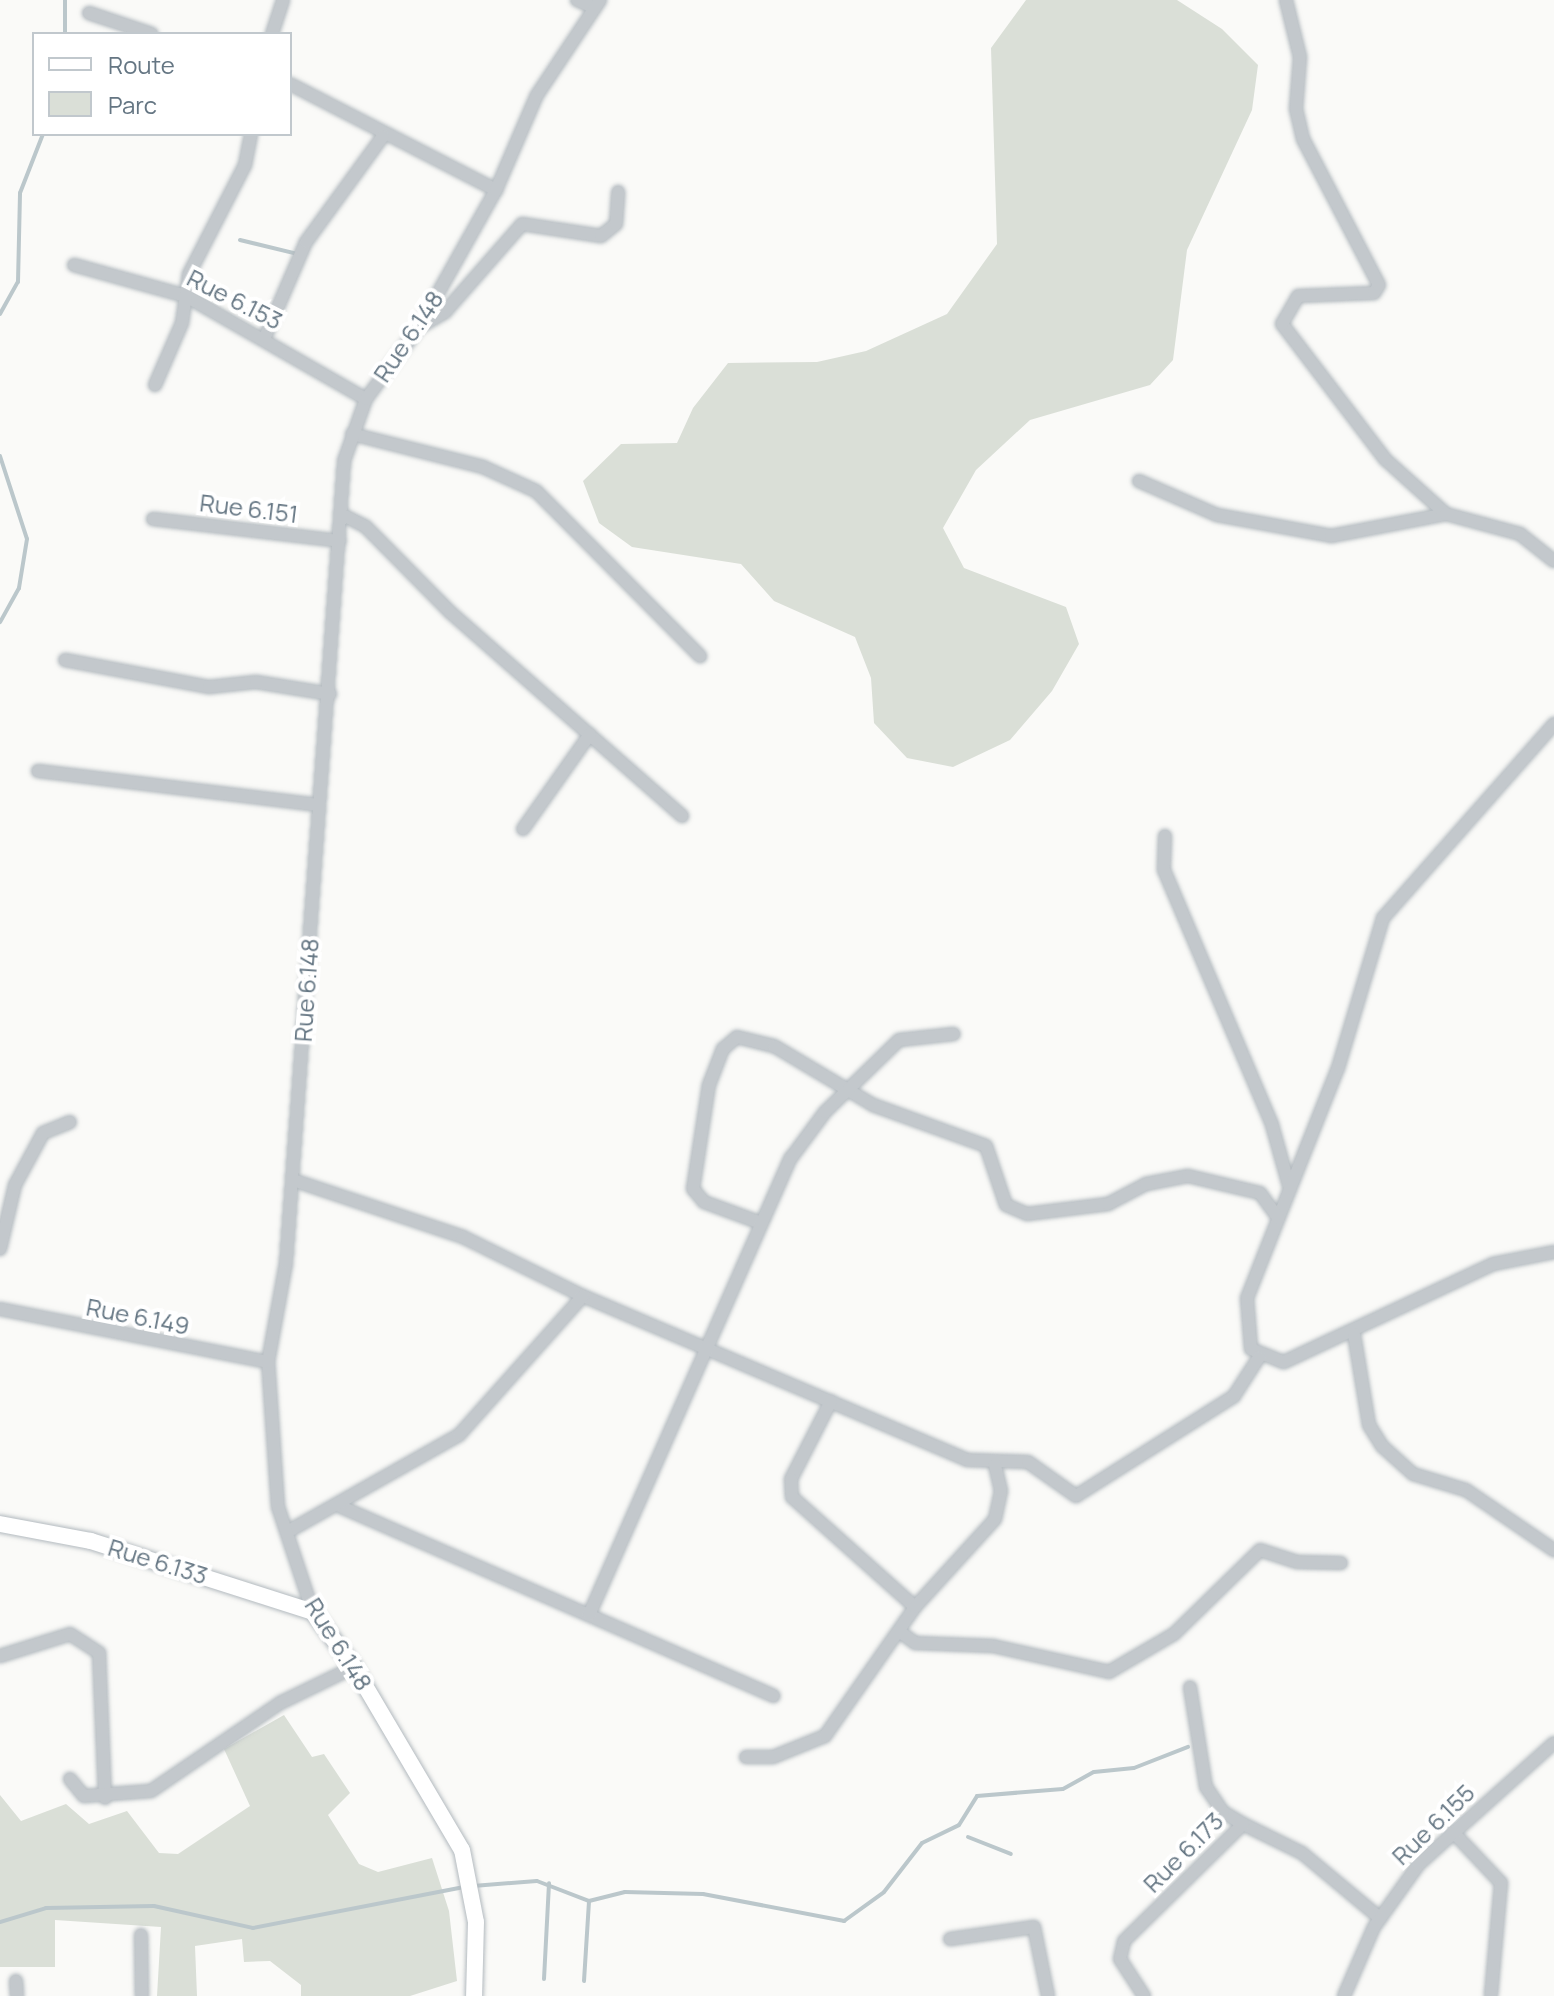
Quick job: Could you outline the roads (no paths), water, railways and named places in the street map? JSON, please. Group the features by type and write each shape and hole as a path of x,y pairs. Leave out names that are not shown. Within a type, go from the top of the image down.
{"street":[{"path":"273,32 283,0"},
{"path":"577,0 596,4"},
{"path":"1286,0 1300,57 1296,109 1303,139 1379,285 1374,293 1298,296 1282,324 1385,459 1446,514 1520,534 1554,561"},
{"name":"Rue 6.148","path":"474,1996 474,1901 468,1873 446,1816 354,1667 313,1612 287,1532 272,1462 268,1362 293,1180 341,514 352,434 366,399 419,327 496,190 537,95 596,4"},
{"path":"89,13 146,32"},
{"path":"292,85 383,136 496,190"},
{"path":"155,385 186,296 195,260 245,165 251,136"},
{"path":"265,337 306,242 383,136"},
{"path":"419,327 445,312 522,224 601,236 616,224 618,192"},
{"name":"Rue 6.153","path":"74,265 186,296 265,337 366,399"},
{"path":"352,434 483,467 536,491 700,656"},
{"path":"1139,481 1217,515 1315,535 1371,533 1446,514"},
{"path":"341,514 365,526 450,612 682,816"},
{"name":"Rue 6.151","path":"153,519 340,541"},
{"path":"65,660 209,687 256,682 330,694"},
{"path":"1554,724 1383,918 1338,1068 1247,1298 1246,1338 1259,1357 1284,1362 1354,1334 1493,1264 1554,1252"},
{"path":"523,829 590,734"},
{"path":"38,771 319,805"},
{"path":"1165,836 1164,870 1249,1068 1290,1189"},
{"path":"589,1615 711,1348 761,1223 791,1158 845,1090 910,1033 954,1034"},
{"path":"761,1223 704,1202 693,1189 697,1136 723,1049 737,1037 753,1037 845,1090 986,1146 1006,1205 1027,1214 1108,1204 1146,1184 1188,1176 1260,1193 1278,1218"},
{"path":"0,1249 15,1185 43,1133 70,1122"},
{"path":"293,1180 463,1237 583,1296 831,1401 995,1465 1028,1462 1063,1491 1089,1494 1234,1396 1259,1357"},
{"path":"287,1532 341,1507 459,1435 583,1296"},
{"name":"Rue 6.149","path":"0,1309 268,1362"},
{"path":"1354,1334 1369,1425 1382,1446 1413,1474 1466,1490 1554,1550"},
{"path":"831,1401 791,1479 792,1497 915,1607"},
{"path":"746,1757 773,1757 825,1736 915,1607 995,1519 1001,1491 995,1465"},
{"path":"341,1507 773,1696"},
{"name":"Rue 6.133","path":"0,1524 91,1541 313,1612"},
{"path":"900,1632 931,1646 993,1646 1109,1672 1174,1634 1260,1550 1297,1562 1341,1563"},
{"path":"0,1656 70,1634 99,1653 105,1798"},
{"path":"70,1779 84,1796 105,1798 151,1791 280,1703 354,1667"},
{"name":"Rue 6.173","path":"1144,1996 1120,1959 1124,1941 1243,1824 1223,1812 1206,1787 1190,1687"},
{"name":"Rue 6.155","path":"1344,1996 1380,1918 1453,1832 1554,1743"},
{"path":"1243,1824 1302,1853 1380,1918"},
{"path":"1453,1832 1501,1883 1491,1996"},
{"path":"950,1939 1034,1927 1048,1996"},
{"path":"141,1935 142,1996"},
{"path":"16,1981 17,1996"}],"waterway":[{"path":"65,0 65,32"},
{"path":"0,314 18,282 20,193 42,136"},
{"path":"240,240 298,254"},
{"path":"0,456 27,539 19,588 0,622"},
{"path":"473,1886 537,1881 589,1901 625,1892 703,1894 844,1921 884,1892 922,1843 959,1825 977,1796 1063,1789 1094,1772 1134,1768 1188,1747"},
{"path":"968,1837 1011,1854"},
{"path":"544,1979 549,1883"},
{"path":"0,1922 46,1908 154,1906 253,1928 464,1887"},
{"path":"584,1981 589,1901"}]}
